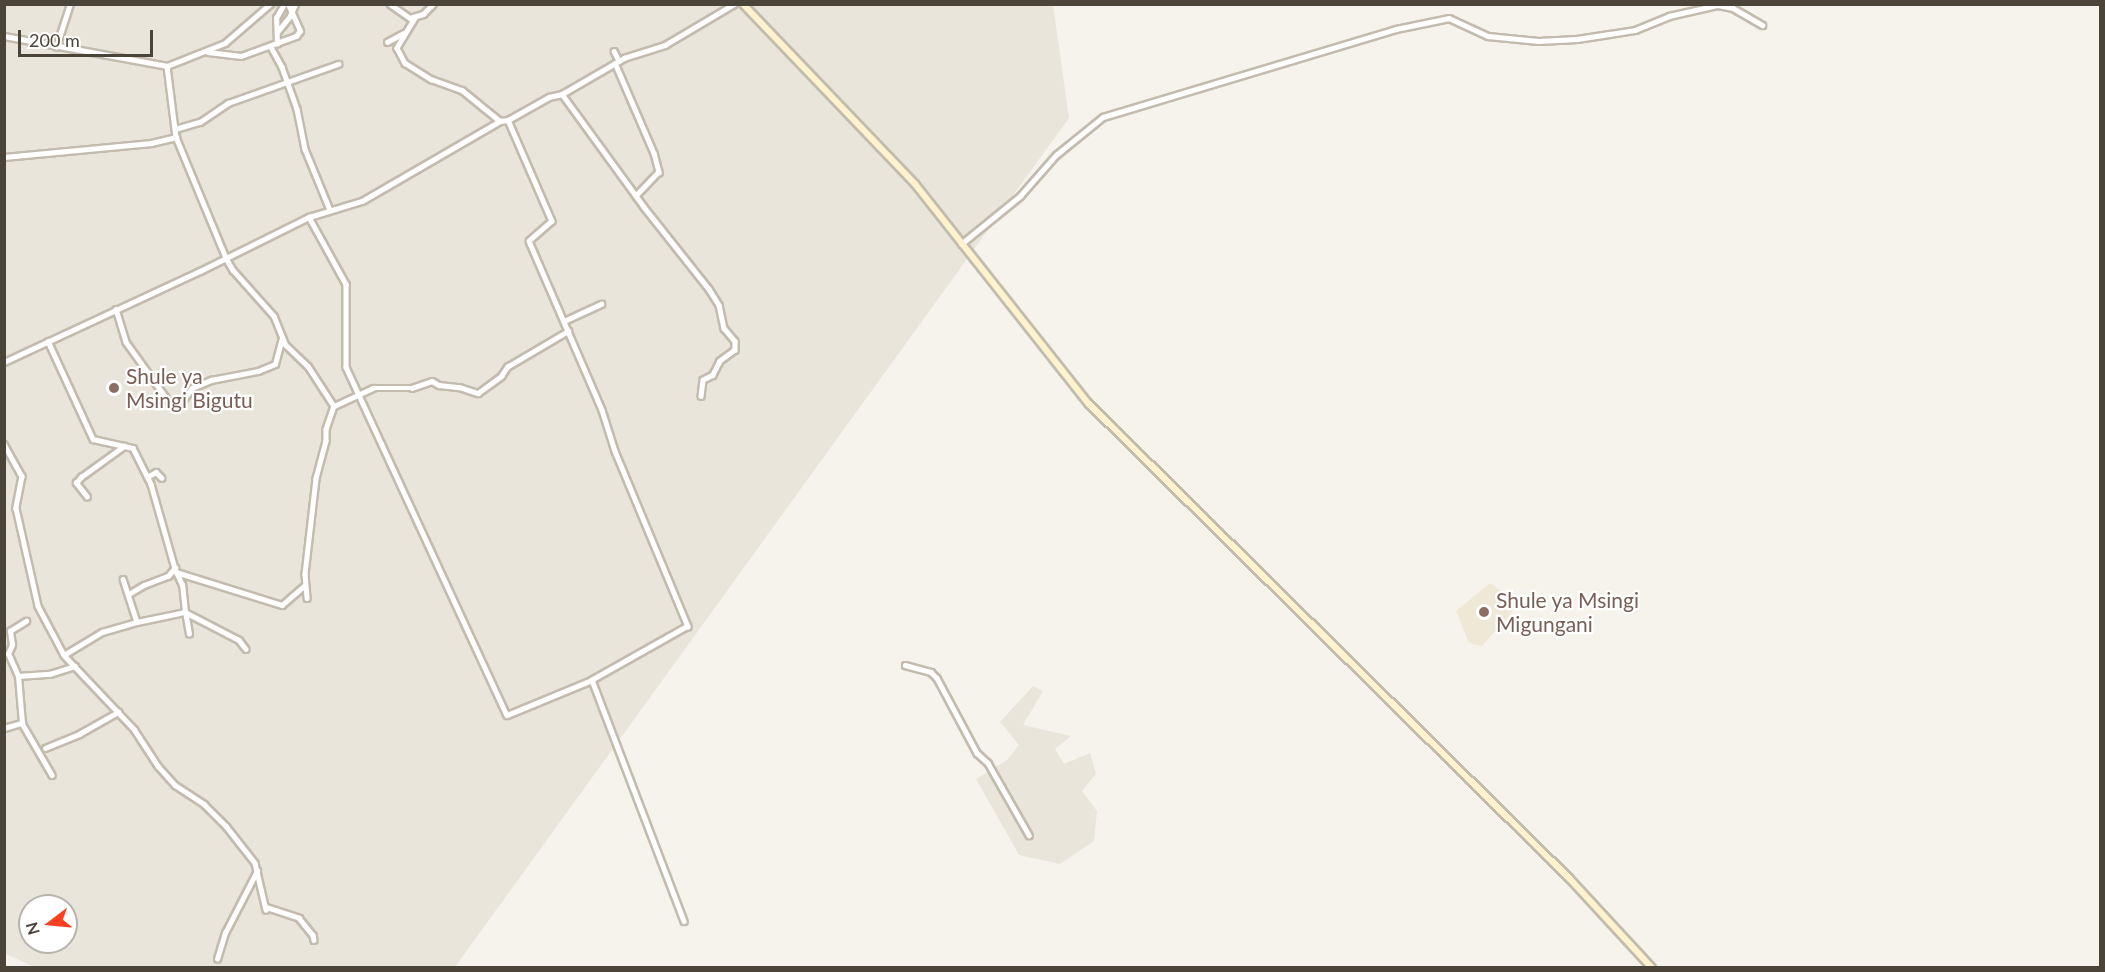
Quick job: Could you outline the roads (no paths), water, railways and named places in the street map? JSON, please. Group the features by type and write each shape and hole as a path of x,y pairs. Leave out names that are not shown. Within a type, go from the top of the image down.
{"main road":[{"path":"743,4 915,184 1089,404 1560,870 1653,968"}],"street":[{"path":"56,47 70,4"},
{"path":"4,36 167,66 208,52 225,43 270,4"},
{"path":"277,44 276,18 284,4"},
{"path":"208,52 241,56 271,47 300,34 288,4"},
{"path":"278,30 295,4"},
{"path":"390,4 405,16 415,18"},
{"path":"433,4 415,18 404,33 397,48 405,63 432,79 462,90 500,121"},
{"path":"4,362 309,217 362,201 500,121 508,120 549,97 562,94 617,62 665,45 690,28 735,4"},
{"path":"961,244 1020,196 1056,155 1102,117 1396,29 1449,18 1488,36 1538,41 1577,39 1635,30 1669,16 1718,6 1733,8 1762,25"},
{"path":"387,42 404,33"},
{"path":"271,47 287,81 306,148 330,210"},
{"path":"614,51 654,153 659,172 636,196"},
{"path":"175,129 200,122 228,103 338,64"},
{"path":"167,66 176,137 226,258 233,270 274,316 286,345 308,366 334,406"},
{"path":"562,94 719,305 724,328 735,341 735,350 720,361 713,375 703,380 701,396"},
{"path":"309,217 346,284 346,367 507,715 592,680 688,626 564,321 529,241 552,221 508,120"},
{"path":"4,157 129,146 176,137"},
{"path":"564,321 601,304"},
{"path":"116,309 126,342 170,403 182,401 192,388 211,380 258,371 275,364 282,338"},
{"path":"307,598 304,586 316,479 326,441 326,429 334,406 358,393 374,388 412,388 432,381 439,385 459,387 478,393 501,375 507,367 568,332"},
{"path":"48,341 93,439 133,448 147,477 168,536 175,570 182,585 189,634"},
{"path":"4,444 22,477 16,508 38,606 64,655 134,729 158,766 175,785 204,804 226,826 255,863 266,908 299,918 313,935 314,940"},
{"path":"87,497 76,483 124,446"},
{"path":"147,477 156,472 162,478"},
{"path":"175,570 282,605 304,586"},
{"path":"129,594 144,585 168,576 175,570"},
{"path":"123,579 137,622"},
{"path":"64,655 102,632 185,612 239,640 246,649"},
{"path":"26,621 10,631 12,645 8,654 18,676 22,723 52,775"},
{"path":"905,665 931,672 937,678 977,753 988,764 1029,835"},
{"path":"18,676 50,674 75,666"},
{"path":"592,680 684,921"},
{"path":"45,748 74,737 118,712"},
{"path":"4,728 22,723"},
{"path":"217,959 225,933 257,871"}],"place":[{"name":"Shule ya Msingi Bigutu","path":"114,388"},
{"name":"Shule ya Msingi Migungani","path":"1484,612"}]}
